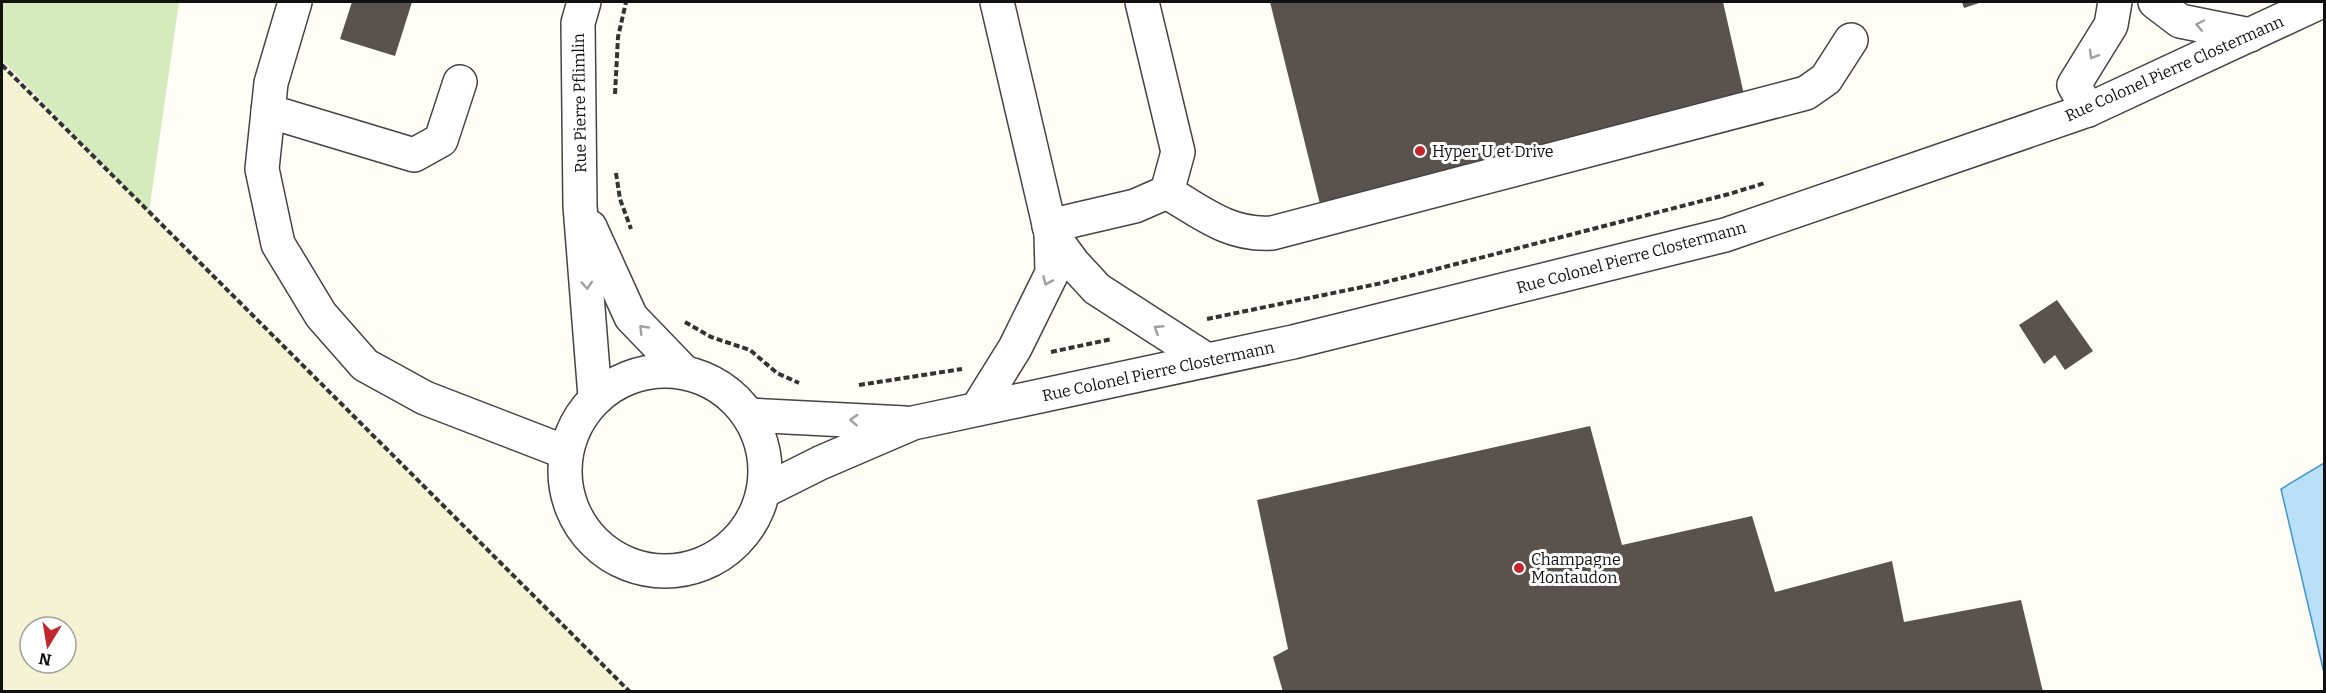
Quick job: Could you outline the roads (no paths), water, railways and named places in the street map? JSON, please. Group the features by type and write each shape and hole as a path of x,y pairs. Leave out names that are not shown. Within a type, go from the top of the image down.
{"street":[{"path":"295,2 271,83 262,169 278,244 321,315 365,365 425,398 565,452"},
{"name":"Rue Pierre Pflimlin","path":"584,2 578,23 580,206 595,397"},
{"path":"977,409 1015,348 1052,273 1050,229 997,2"},
{"path":"1142,2 1178,152 1167,192"},
{"path":"2088,110 2074,86 2110,25 2115,2"},
{"path":"2155,2 2180,21 2250,36"},
{"name":"Rue Colonel Pierre Clostermann","path":"764,491 820,463 912,423 1293,342 1725,235 2088,110 2320,2"},
{"path":"1167,192 1226,228 1256,234 1272,232 1806,93 1826,79 1851,40"},
{"path":"268,111 414,155 441,140 460,82"},
{"path":"1050,229 1135,206 1167,192"},
{"name":"Rue Pierre Pflimlin","path":"580,206 631,317 684,372"},
{"path":"1050,229 1073,263 1097,289 1207,360"},
{"path":"652,371 684,372 709,381 731,395 748,415 760,438 766,465 764,491 751,524 728,550 697,566 662,572 628,565 598,547 576,520 564,487 565,452 576,422 595,397 621,380 652,371"},
{"name":"Rue Colonel Pierre Clostermann","path":"748,415 912,423"}],"water":[{"path":"2324,463 2324,673 2281,489"}],"place":[{"name":"Hyper U et Drive","path":"1420,151"},
{"name":"Champagne Montaudon","path":"1519,568"}]}
